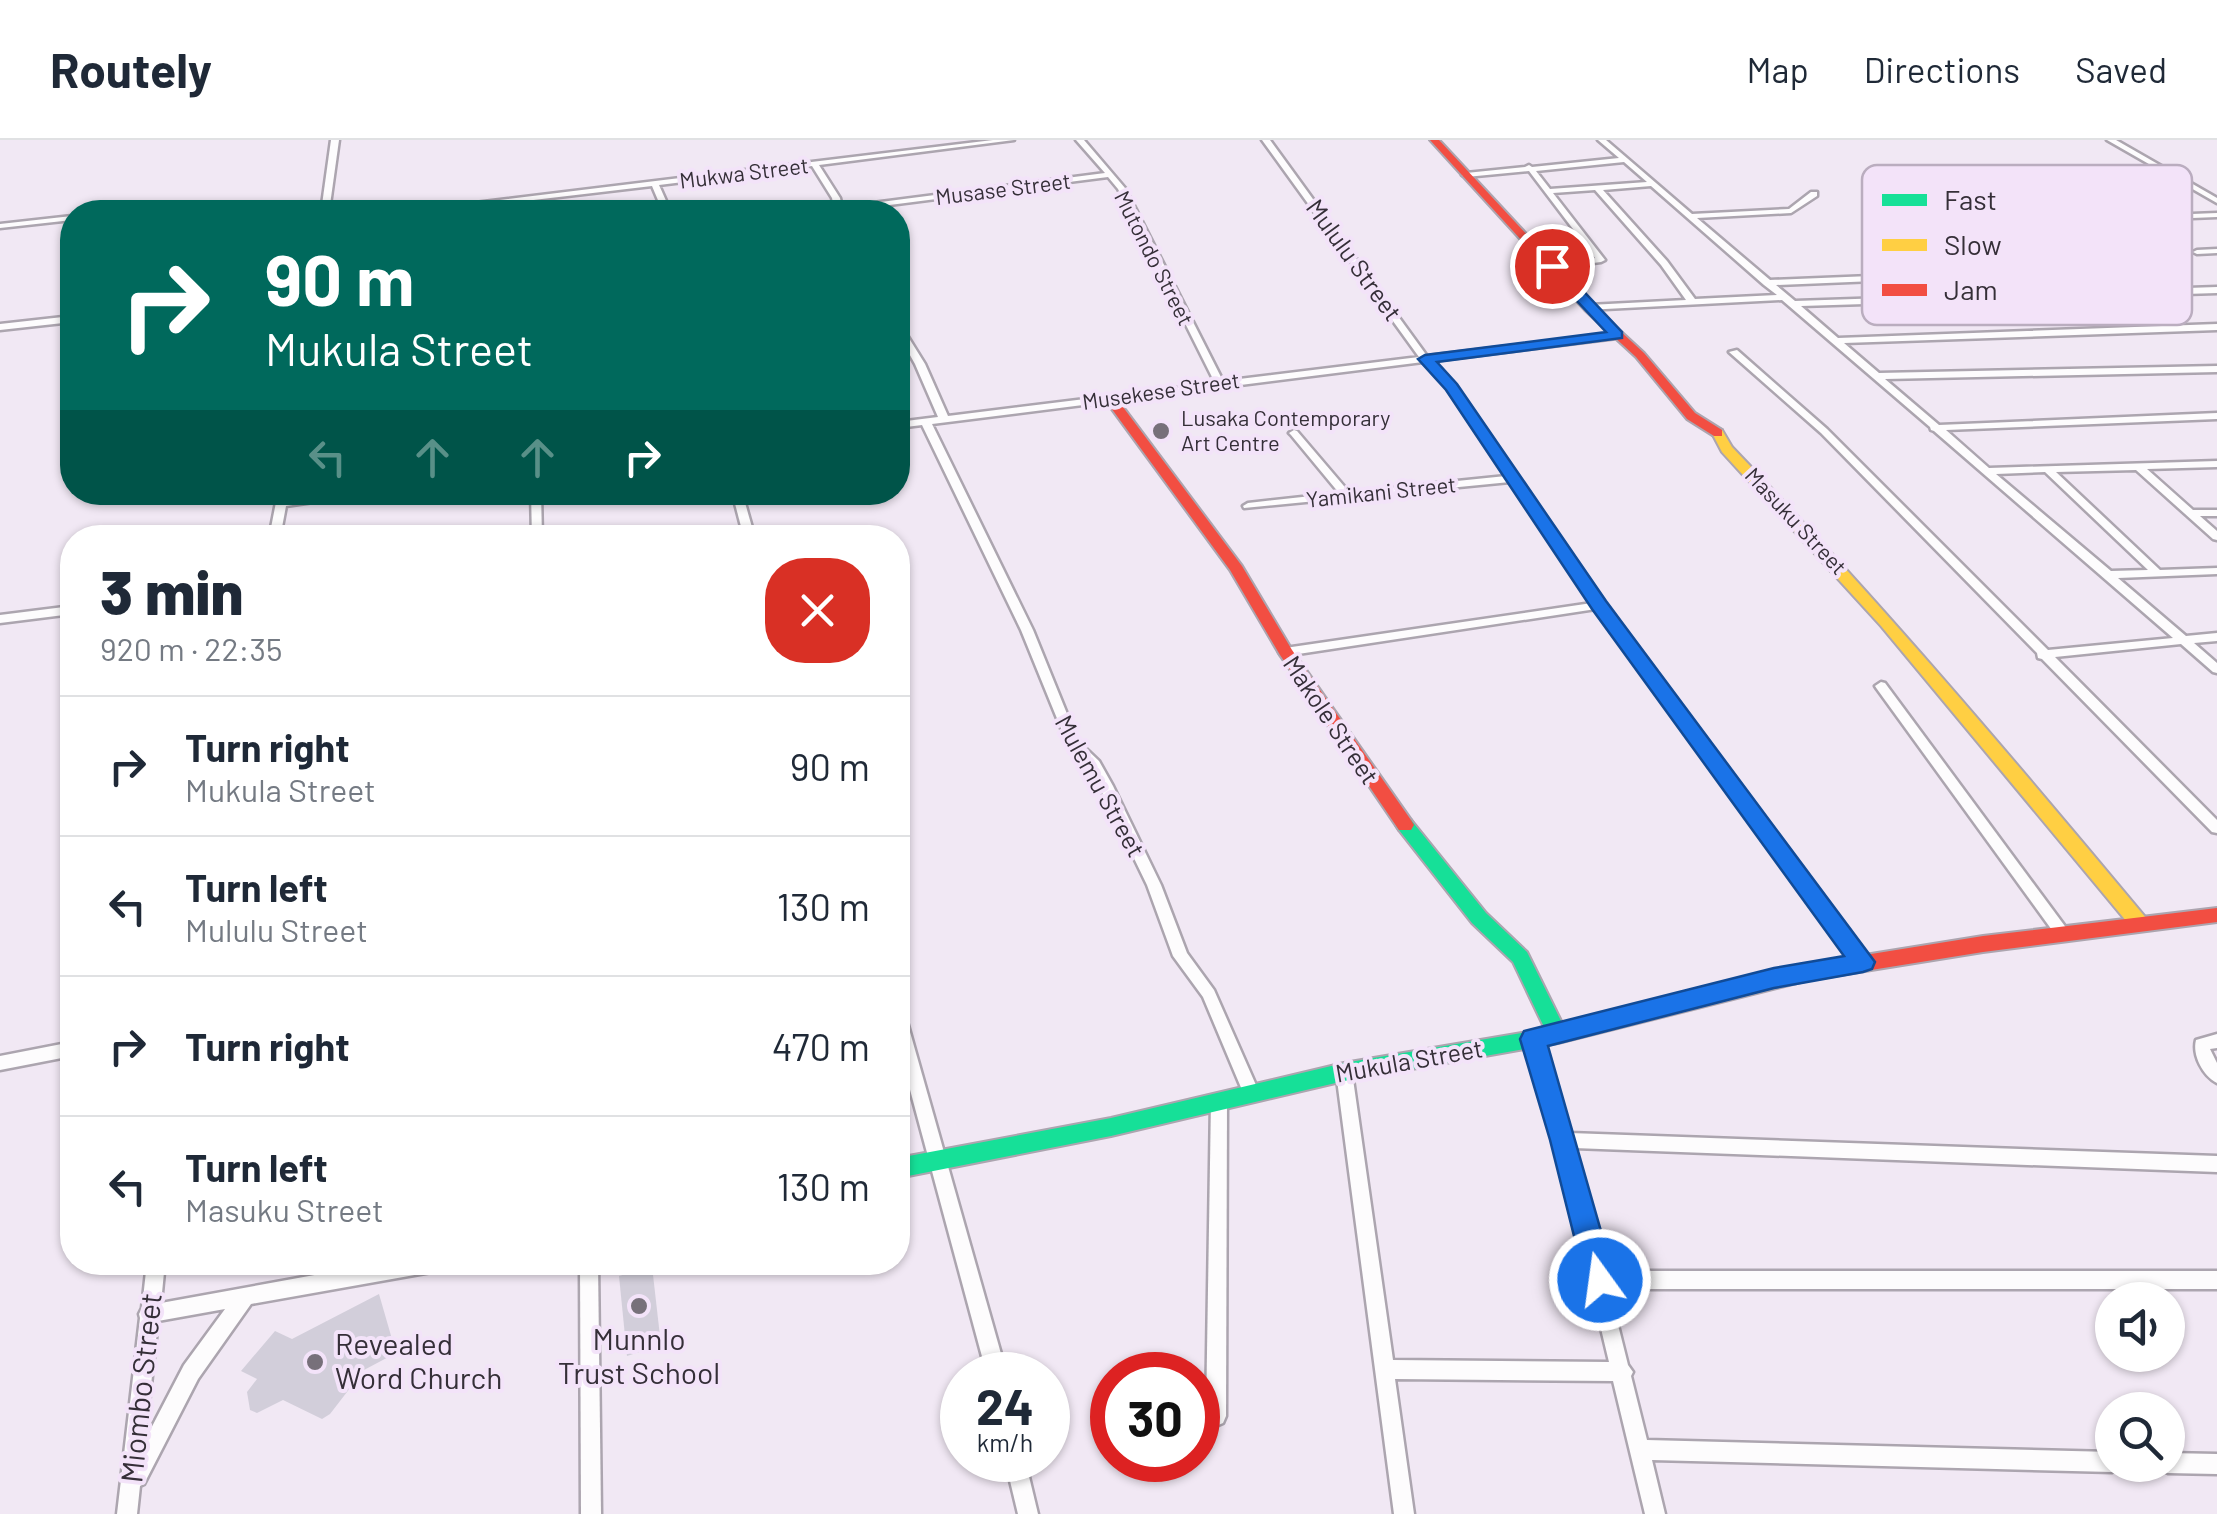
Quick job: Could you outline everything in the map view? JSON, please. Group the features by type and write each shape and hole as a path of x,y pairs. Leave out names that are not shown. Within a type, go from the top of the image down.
{"street":[{"path":"327,200 336,140"},
{"name":"Mukwa Street","path":"525,200 1010,140"},
{"name":"Mutondo Street","path":"1080,140 1121,188 1219,382"},
{"name":"Mululu Street","path":"1266,140 1425,359 1452,387 1599,605 1863,962"},
{"name":"Masuku Street","path":"1434,140 1589,308 1660,376 1692,416 1718,432 1727,449 1844,572 2139,923"},
{"path":"1602,140 2217,669"},
{"path":"2111,140 2154,165"},
{"path":"1466,175 1626,160"},
{"path":"814,164 836,200"},
{"path":"1529,168 1601,260 1552,266"},
{"name":"Musase Street","path":"910,201 1109,175"},
{"path":"656,184 662,200"},
{"path":"1549,191 1654,184"},
{"path":"2192,187 2217,201"},
{"path":"1598,189 1693,303"},
{"path":"1690,216 1791,212 1814,194"},
{"path":"2192,216 2217,215"},
{"path":"0,226 60,219"},
{"path":"2197,252 2217,251"},
{"path":"1768,283 1862,279"},
{"path":"2192,291 2217,290"},
{"path":"1589,308 1862,298"},
{"path":"0,327 60,320"},
{"path":"1834,341 2217,326"},
{"name":"Musekese Street","path":"910,424 1617,335"},
{"path":"910,347 944,420"},
{"path":"1734,352 1824,431 2217,828"},
{"path":"1876,376 2217,369"},
{"name":"Makole Street","path":"1110,398 1237,569 1285,652 1379,792 1479,918 1520,957 1558,1035"},
{"path":"1934,428 2217,416"},
{"name":"Mulemu Street","path":"926,422 1026,630 1062,722 1106,786 1154,886 1180,956 1209,994 1251,1092"},
{"path":"1294,433 1347,496"},
{"path":"1985,471 2217,464"},
{"path":"2139,466 2217,537"},
{"path":"2047,469 2156,572"},
{"name":"Yamikani Street","path":"1248,506 1514,478"},
{"path":"2192,514 2217,513"},
{"path":"2106,575 2217,571"},
{"path":"1285,652 1599,605"},
{"path":"0,619 60,612"},
{"path":"2042,655 2217,637"},
{"path":"1882,686 2062,933"},
{"name":"Mukula Street","path":"910,1165 1111,1127 1344,1072 1558,1035 1774,978 2062,933 2217,915"},
{"path":"1533,1039 1600,1280 1655,1514"},
{"path":"2217,1041 2202,1045 2203,1055 2217,1076"},
{"path":"0,1063 60,1051"},
{"path":"910,1060 991,1352"},
{"path":"1344,1072 1404,1514"},
{"path":"1217,1352 1219,1100"},
{"path":"1564,1140 2217,1164"},
{"name":"Miombo Street","path":"127,1514 154,1275"},
{"path":"148,1314 365,1275"},
{"path":"588,1275 592,1514"},
{"path":"1600,1280 2217,1280"},
{"path":"133,1487 184,1384 244,1297"},
{"path":"1386,1368 1623,1372"},
{"path":"1640,1450 2095,1462"},
{"path":"2185,1463 2217,1464"},
{"path":"1020,1482 1028,1514"}],"building":[{"name":"Munnlo Trust School","path":"653,1275 661,1345 627,1356 619,1276"},
{"name":"Revealed Word Church","path":"379,1294 396,1353 364,1370 330,1414 322,1419 283,1400 257,1413 250,1410 247,1392 257,1379 241,1371 275,1331 292,1339"}],"traffic: fast":[{"path":"1405,825 1479,918 1520,957 1558,1035"},
{"path":"910,1166 1111,1127 1344,1072 1558,1035 1809,972"}],"traffic: slow":[{"path":"1718,433 1727,449 1938,682 2139,923"}],"traffic: jam":[{"path":"1434,140 1589,308 1640,355 1691,416 1718,433"},
{"path":"1110,398 1237,569 1285,652 1405,825"},
{"path":"1809,972 1983,944 2217,915"}],"place":[{"name":"Lusaka Contemporary Art Centre","path":"1161,431"},
{"name":"Munnlo Trust School","path":"639,1306"},
{"name":"Revealed Word Church","path":"315,1362"}],"route":[{"path":"1552,266 1617,335 1425,359 1452,387 1599,605 1863,962 1774,978 1533,1039 1600,1280"}]}
